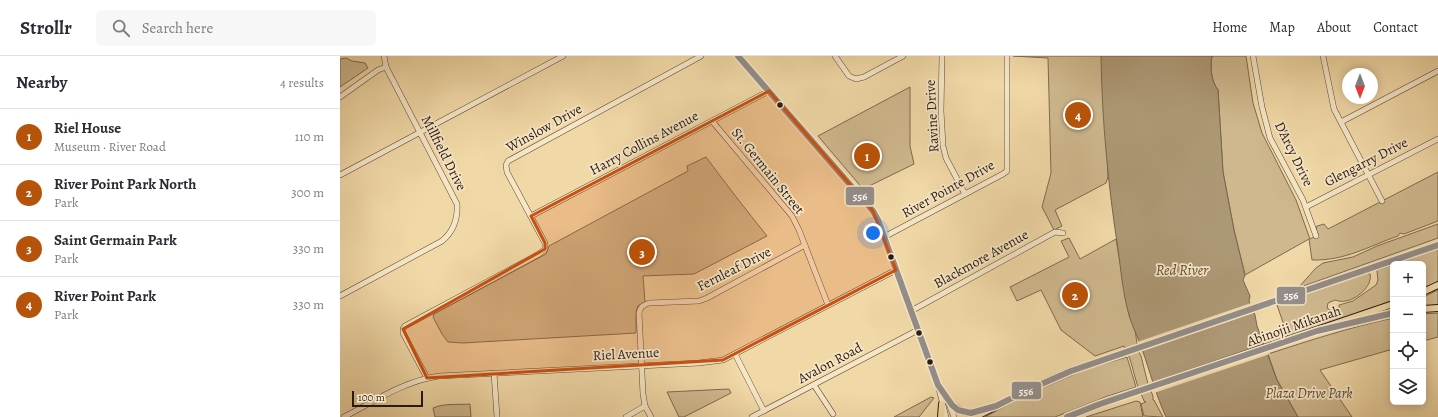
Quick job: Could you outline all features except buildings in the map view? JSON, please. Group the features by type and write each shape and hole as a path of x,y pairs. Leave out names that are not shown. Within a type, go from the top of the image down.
{"main road":[{"name":"Abinojii Mikanah","path":"975,417 1048,381 1097,362 1438,245"},
{"path":"1426,291 1438,285"},
{"name":"Abinojii Mikanah","path":"1067,417 1390,305"},
{"path":"1426,309 1438,308"},
{"path":"1317,331 1390,314"},
{"path":"941,417 945,402 958,410 971,413 996,406"}],"street":[{"name":"Millfield Drive","path":"340,296 442,241 453,230 456,220 457,204 386,67 384,56"},
{"path":"340,175 563,56"},
{"name":"Winslow Drive","path":"427,378 403,333 405,326 545,250 545,243 507,172 506,165 508,161 701,56"},
{"path":"738,56 872,211 878,220 938,384 945,402 954,417"},
{"path":"835,56 843,65 849,76 856,79 864,77 903,56"},
{"name":"Ravine Drive","path":"942,56 941,111 943,146 946,158 965,194"},
{"name":"River Pointe Drive","path":"884,237 1003,174 1007,170 1007,56"},
{"name":"D'Arcy Drive","path":"1253,56 1262,107 1270,138 1306,207 1316,236"},
{"path":"1323,56 1334,109 1382,201"},
{"path":"340,97 378,70 386,67"},
{"path":"1341,122 1438,71"},
{"name":"Harry Collins Avenue","path":"531,216 769,91"},
{"name":"St. Germain Street","path":"712,121 792,216 799,230 828,305"},
{"name":"Glengarry Drive","path":"1306,207 1438,139"},
{"name":"Blackmore Avenue","path":"911,311 1055,232 1063,233"},
{"name":"Fernleaf Drive","path":"651,417 643,394 639,313 642,306 648,303 699,301 805,245"},
{"name":"Riel Avenue","path":"344,417 409,383 427,378 494,372 641,366 723,360 896,270"},
{"name":"Avalon Road","path":"752,417 918,330"},
{"path":"735,354 764,410"},
{"path":"494,372 497,417"},
{"path":"814,385 833,414"},
{"path":"945,402 946,417"},
{"path":"626,417 646,406"}],"highlighted area":[{"path":"769,91 873,211 896,270 723,360 427,378 403,329 545,249 545,243 531,216"}],"green space":[{"path":"1013,56 1104,56 1108,177 1106,183 1055,210 1062,226 1054,230 1042,207 1051,173 1048,58"},
{"path":"1212,56 1246,56 1253,103 1262,133 1296,200 1310,239 1318,235 1316,229 1317,226 1324,224 1328,229 1438,172 1438,221 1404,234 1400,233 1398,236 1356,252 1324,260 1312,260 1309,239 1245,275 1234,230 1223,172 1218,90 1212,74"},
{"path":"346,58 352,61 365,63 368,68 340,87 340,59"},
{"path":"910,87 910,146 914,164 863,189 818,136"},
{"path":"706,157 767,236 694,274 643,276 645,302 638,306 636,312 636,333 463,343 448,342 442,334 433,317 434,314 546,254 549,246 688,171 687,166"},
{"path":"1438,224 1438,238 1298,288 1316,268 1323,263 1353,257 1377,246"},
{"path":"1069,238 1080,259 1116,239 1129,315 1135,330 1138,350 1153,400 1163,417 1144,416 1141,404 1146,402 1144,401 1137,384 1130,359 1124,346 1095,356 1061,330 1041,290 1017,301 1010,287 1069,257 1061,241"},
{"path":"1438,249 1438,282 1426,288 1426,261 1403,261"},
{"path":"1390,266 1390,302 1288,337 1277,305 1367,273 1370,274 1369,283 1359,295 1349,300 1335,300 1328,303 1327,308 1333,312 1334,317 1337,316 1336,314 1340,313 1339,305 1353,301 1376,285 1378,280 1377,271"},
{"path":"1438,290 1438,305 1426,306 1426,296"},
{"path":"1438,313 1438,337 1426,340 1426,333 1426,314"},
{"name":"Plaza Drive Park","path":"1390,319 1390,350 1320,370 1352,417 1298,417 1277,380 1268,354 1314,339"},
{"path":"1127,357 1136,387 1108,396 1055,417 985,417 1024,396 1084,370"},
{"path":"729,389 731,393 684,417 679,417 667,392"},
{"path":"931,397 934,398 919,417 894,417"},
{"path":"1136,401 1140,402 1143,417 1086,417"},
{"path":"470,404 471,417 435,417 433,408 437,406"}],"water":[{"name":"Red River","path":"1101,56 1212,56 1212,74 1218,90 1223,172 1234,230 1245,275 1243,280 1250,296 1249,301 1255,315 1257,326 1277,380 1298,417 1166,417 1130,319 1124,291 1111,201 1106,153"}],"pier":[{"path":"1251,303 1256,312 1141,351 1137,342"},
{"path":"1266,344 1270,354 1154,393 1151,384"}],"transit line":[{"name":"556","path":"738,56 873,211 878,220 938,385 952,405 958,410 971,413 996,406 1071,371 1438,245"},
{"name":"556","path":"1067,417 1100,404 1317,331 1390,314"}],"place":[{"name":"River Point Park","path":"1078,115"},
{"name":"Riel House","path":"867,156"},
{"name":"Saint Germain Park","path":"642,252"},
{"name":"River Point Park North","path":"1075,295"}]}
